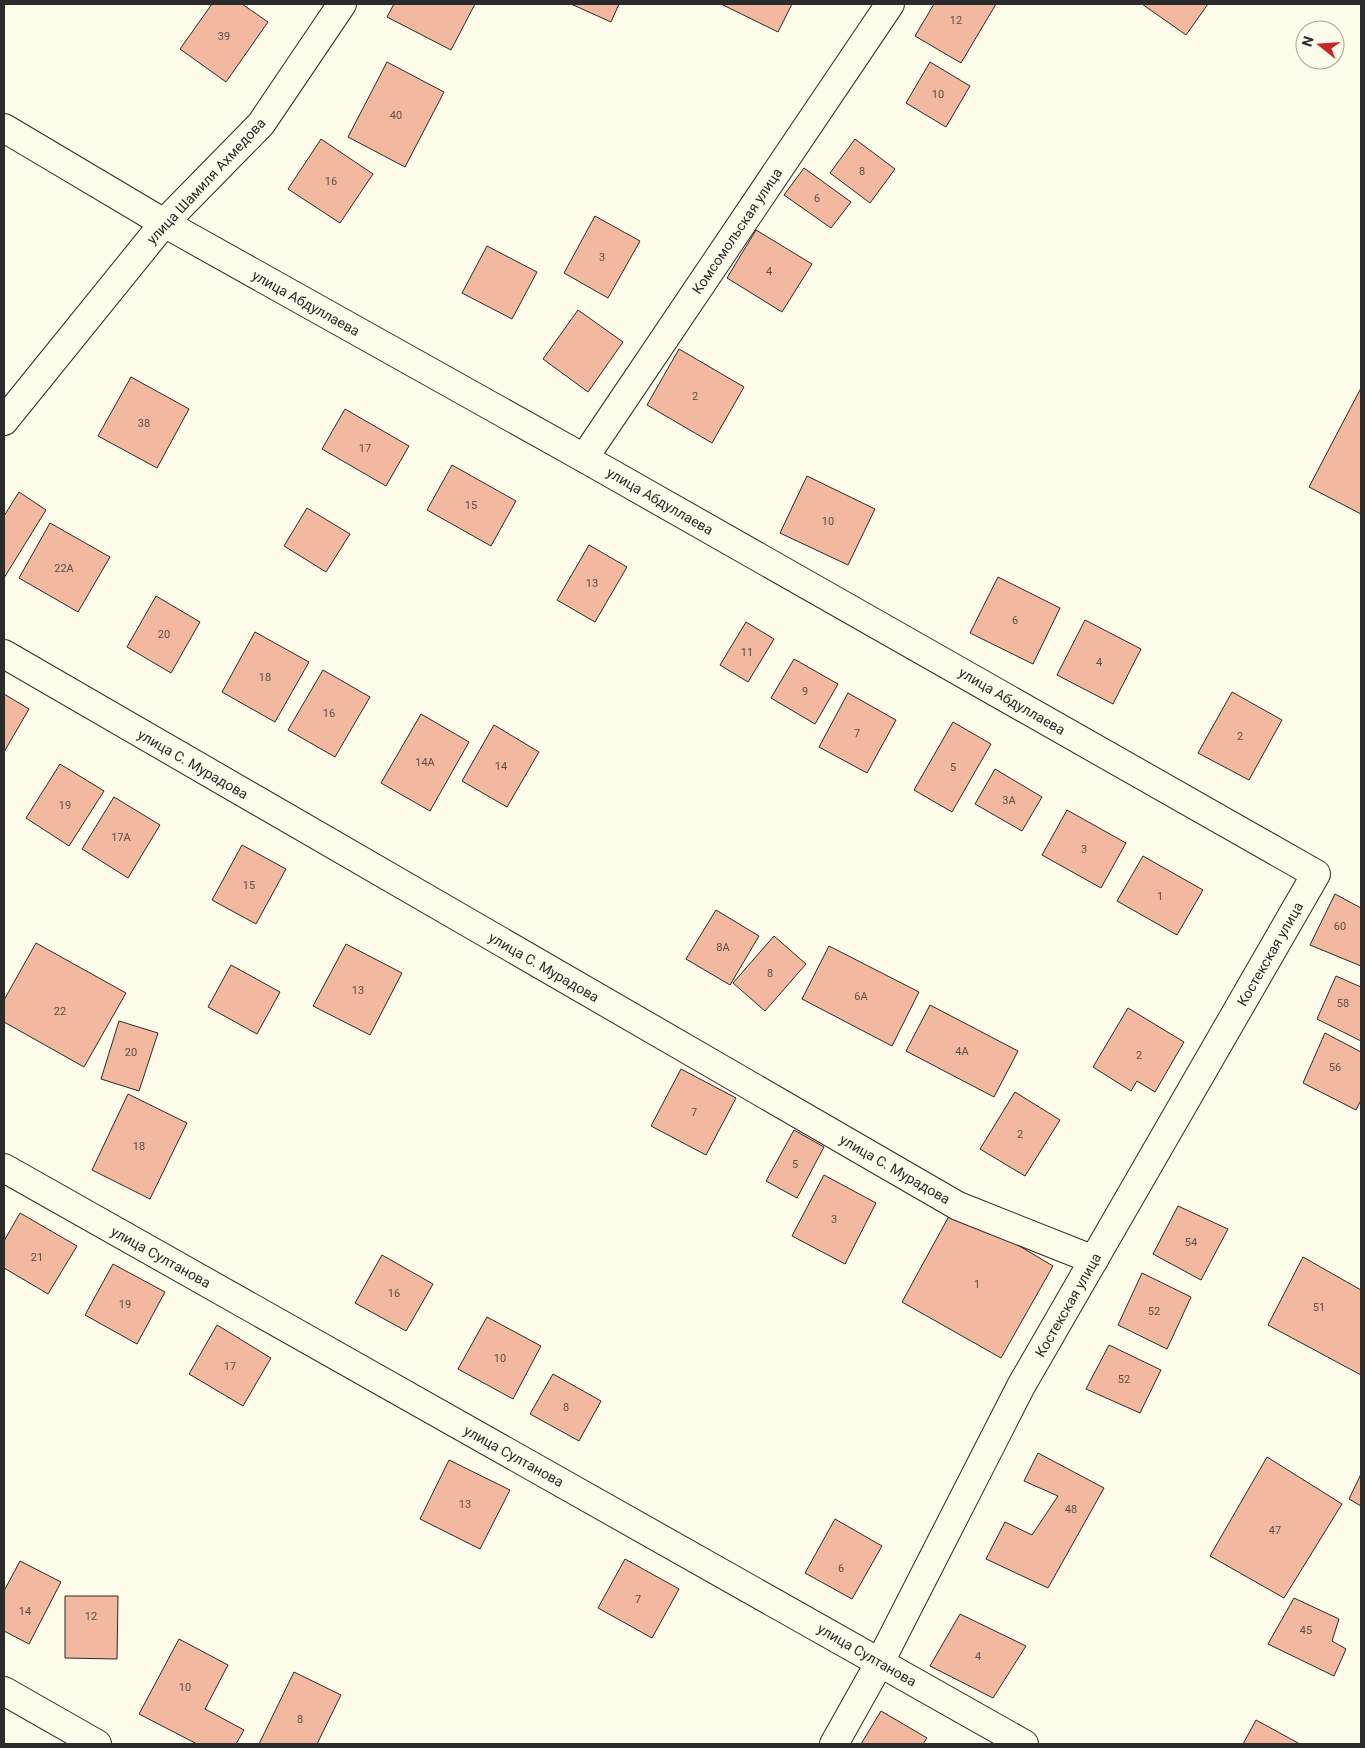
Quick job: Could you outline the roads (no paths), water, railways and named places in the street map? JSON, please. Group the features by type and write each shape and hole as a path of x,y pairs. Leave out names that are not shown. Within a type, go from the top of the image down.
{"street":[{"name":"улица Шамиля Ахмедова","path":"4,421 164,223 262,124 342,4"},
{"name":"Комсомольская улица","path":"584,458 890,4"},
{"name":"улица Абдуллаева","path":"4,128 164,223 584,458 1316,874"},
{"name":"улица С. Мурадова","path":"4,654 958,1206 1094,1260"},
{"name":"Костекская улица","path":"834,1744 880,1662 1022,1386 1316,874"},
{"name":"улица Султанова","path":"4,1168 1024,1744"},
{"path":"4,1691 97,1744"}]}
